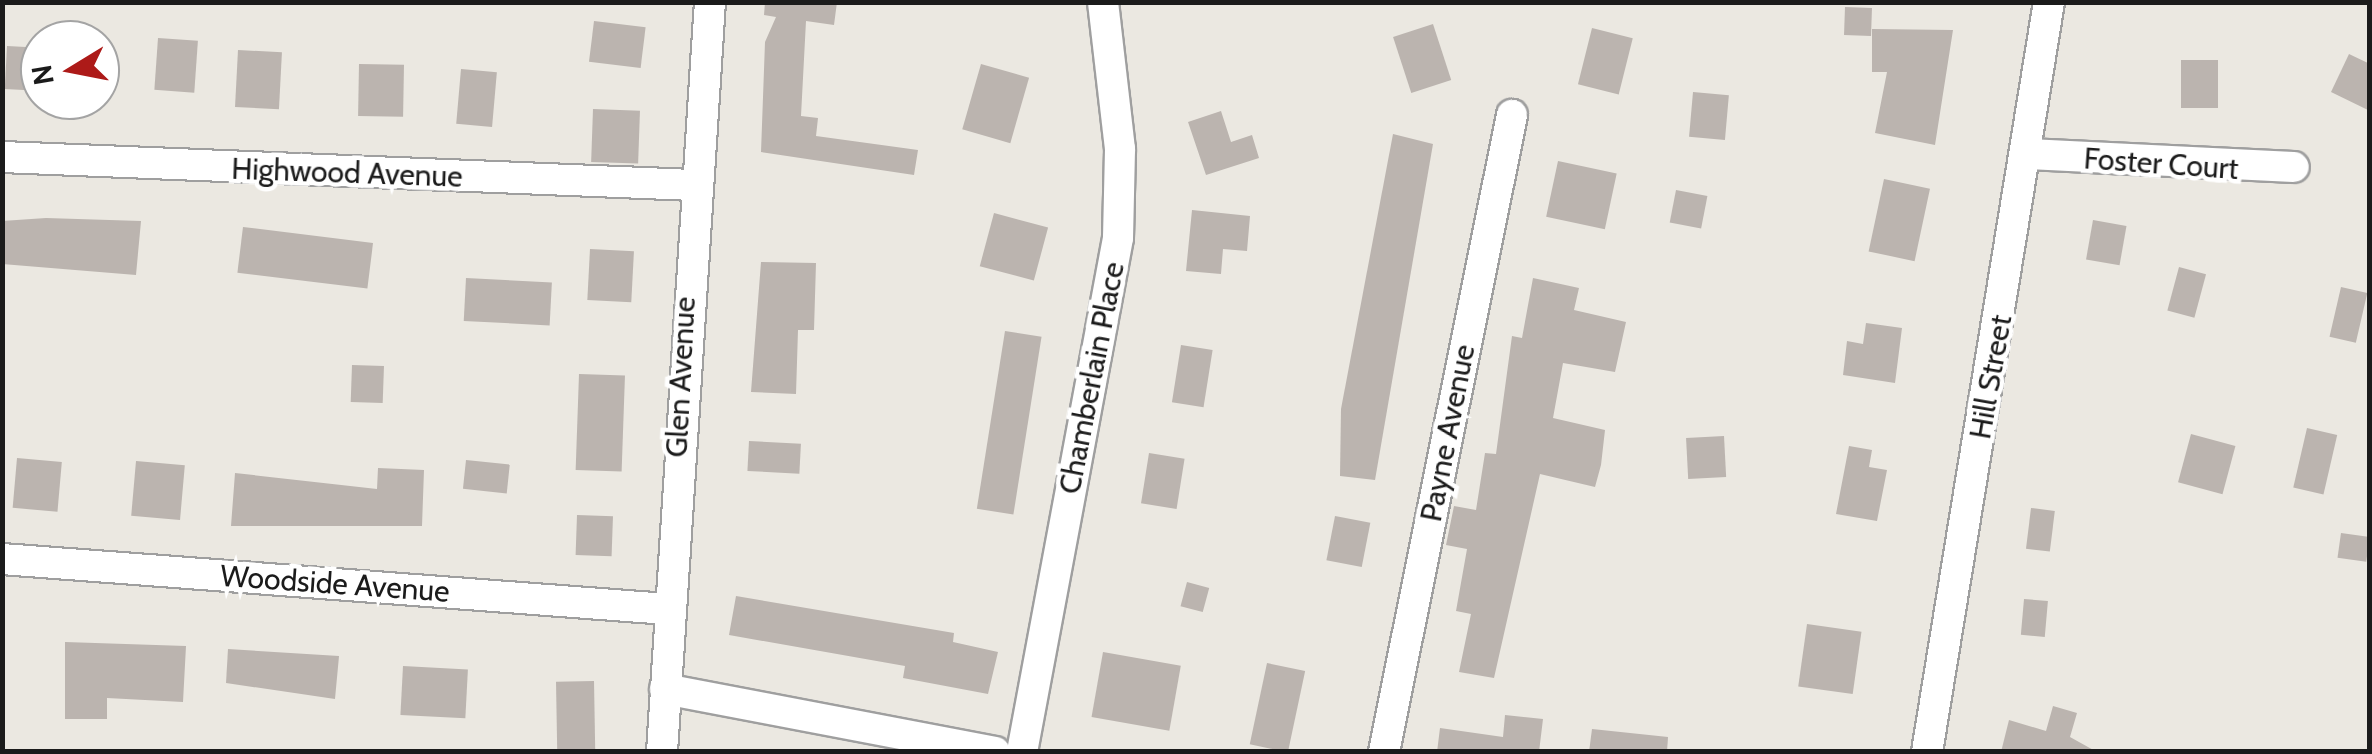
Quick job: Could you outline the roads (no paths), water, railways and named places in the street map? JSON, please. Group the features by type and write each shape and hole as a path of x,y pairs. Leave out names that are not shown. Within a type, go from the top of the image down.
{"street":[{"name":"Glen Avenue","path":"662,752 693,185 710,2"},
{"name":"Chamberlain Place","path":"1022,752 1118,238 1120,149 1103,2"},
{"name":"Hill Street","path":"1927,752 2028,154 2049,2"},
{"name":"Payne Avenue","path":"1384,752 1512,115"},
{"name":"Foster Court","path":"2028,154 2294,167"},
{"name":"Highwood Avenue","path":"2,157 693,185"},
{"name":"Woodside Avenue","path":"2,559 667,610"},
{"path":"665,689 995,752"}]}
